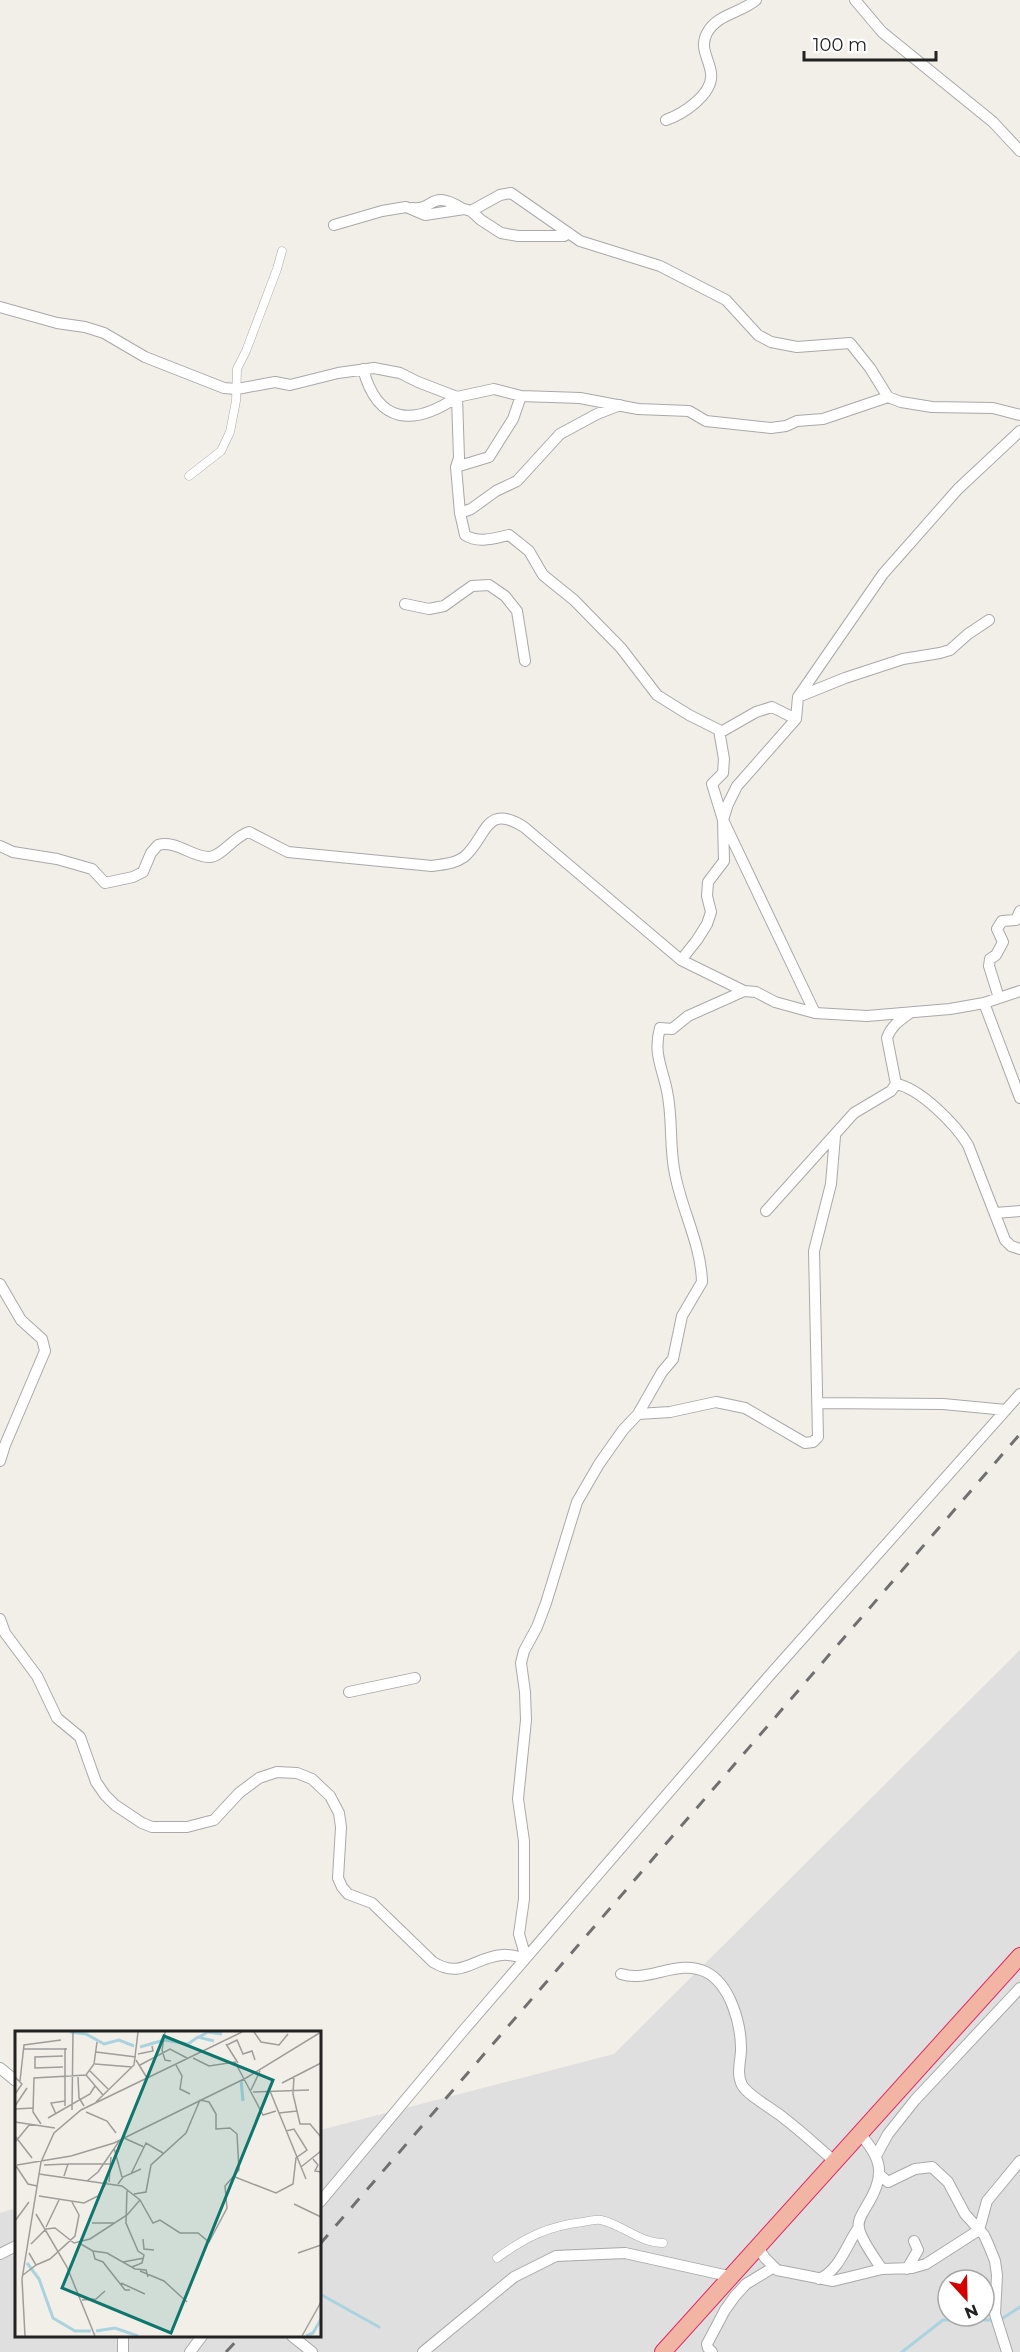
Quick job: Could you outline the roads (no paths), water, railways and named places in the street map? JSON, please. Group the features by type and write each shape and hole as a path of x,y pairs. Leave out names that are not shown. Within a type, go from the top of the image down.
{"highway":[{"path":"663,2352 1020,1957"}],"street":[{"path":"666,120 685,111 704,94 709,84 711,71 703,46 708,30 719,20 747,7 756,0"},
{"path":"855,0 882,32 993,122 1020,151"},
{"path":"467,210 500,195 510,193 590,246 633,257 674,272 726,300 758,335 771,342 797,347 850,343 870,368 888,397 901,402 932,407 993,408 1020,415"},
{"path":"334,225 382,210 406,207 418,209 434,200 443,199 467,210 501,233 518,236 564,236 569,233"},
{"path":"189,476 221,451 230,432 236,401 237,369 246,351 282,251"},
{"path":"0,307 104,333 145,357 225,388 237,389 275,382 290,385 338,373 381,369 400,373 457,397"},
{"path":"363,369 371,394 390,412 405,417 431,411 457,397 494,389 521,396 580,398 662,411 689,411 706,421 771,428 786,426 797,421 823,419 888,397"},
{"path":"456,467 489,457 513,419 521,396"},
{"path":"457,397 459,458 456,467 460,513 465,535 469,538 489,540 509,535 526,547 543,575 574,600 621,648 657,694 721,732"},
{"path":"460,513 471,509 496,490 517,481 560,435 597,414 620,405"},
{"path":"681,960 697,940 711,912 707,896 708,882 723,861 723,820 737,786 796,719 798,697 883,574 952,495 1020,431"},
{"path":"405,604 429,609 444,606 472,586 489,585 505,596 517,611 525,662"},
{"path":"798,697 845,678 903,659 950,650 989,620"},
{"path":"721,732 756,712 772,707 796,719"},
{"path":"721,732 723,773 712,784 723,820 816,1013"},
{"path":"0,846 13,852 57,859 92,869 105,883 139,875 145,870 151,853 158,845 170,845 204,856 213,856 230,842 249,832 288,852 432,866 453,863 465,856 482,830 492,821 503,818 524,827 681,960 744,991 756,992 775,1002 816,1013 867,1016 984,1003 1020,991"},
{"path":"999,998 989,966 990,958 996,955 1003,942 997,929 1002,921 1016,920 1020,911"},
{"path":"526,1958 519,1934 524,1899 524,1841 518,1799 526,1720 522,1657 546,1603 577,1502 599,1464 638,1414 662,1372 673,1359 682,1316 694,1292 702,1282 692,1226 676,1177 667,1092 656,1043 660,1028 672,1029 688,1016 744,991"},
{"path":"984,1003 1020,1098"},
{"path":"766,1211 854,1113 891,1091 896,1084 887,1038 895,1024 910,1013"},
{"path":"896,1084 904,1085 922,1096 961,1133 1008,1244 1020,1249"},
{"path":"638,1414 670,1412 716,1402 745,1408 805,1443 813,1442 818,1437 814,1251 831,1184 835,1136"},
{"path":"995,1213 1020,1211"},
{"path":"0,1284 21,1320 39,1334 45,1347 44,1356 1,1456"},
{"path":"321,2201 769,1676 1020,1394"},
{"path":"818,1403 943,1404 1006,1410"},
{"path":"0,1619 5,1633 37,1676 57,1718 80,1737 96,1782 105,1796 142,1823 164,1828 202,1825 214,1820 239,1793 259,1778 276,1772 297,1773 312,1779 323,1787 339,1813 341,1827 338,1878 348,1894 372,1903 443,1968 453,1971 502,1955 526,1958"},
{"path":"349,1692 415,1678"},
{"path":"621,1974 636,1977 676,1968 688,1968 704,1971 716,1978 725,1990 739,2033 739,2077 743,2086 834,2161"},
{"path":"876,2156 888,2134 915,2100 1020,1988"},
{"path":"0,2068 15,2080"},
{"path":"859,2133 871,2146 876,2156 880,2175 877,2191 860,2217 859,2227 866,2245 882,2269"},
{"path":"757,2246 774,2267 832,2281 882,2269 907,2269 926,2264 979,2230 987,2201 1020,2161"},
{"path":"880,2175 888,2182 915,2169 932,2167 948,2182 965,2214 984,2235 995,2261 996,2320 1007,2352"},
{"path":"497,2258 516,2244 543,2230 600,2219 653,2243 663,2243"},
{"path":"819,2279 834,2270 847,2243 859,2227"},
{"path":"907,2269 918,2250 914,2241"},
{"path":"0,2254 15,2246"},
{"path":"423,2352 514,2277 556,2256 625,2253 733,2277"},
{"path":"712,2352 707,2344 725,2310 746,2284 774,2267"},
{"path":"190,2352 201,2337"},
{"path":"293,2337 312,2352"}],"waterway":[{"path":"321,2295 379,2327"},
{"path":"1000,2320 1020,2307"},
{"path":"902,2352 936,2325"}],"railway":[{"path":"321,2243 1020,1434"},
{"path":"226,2352 240,2337"}]}
